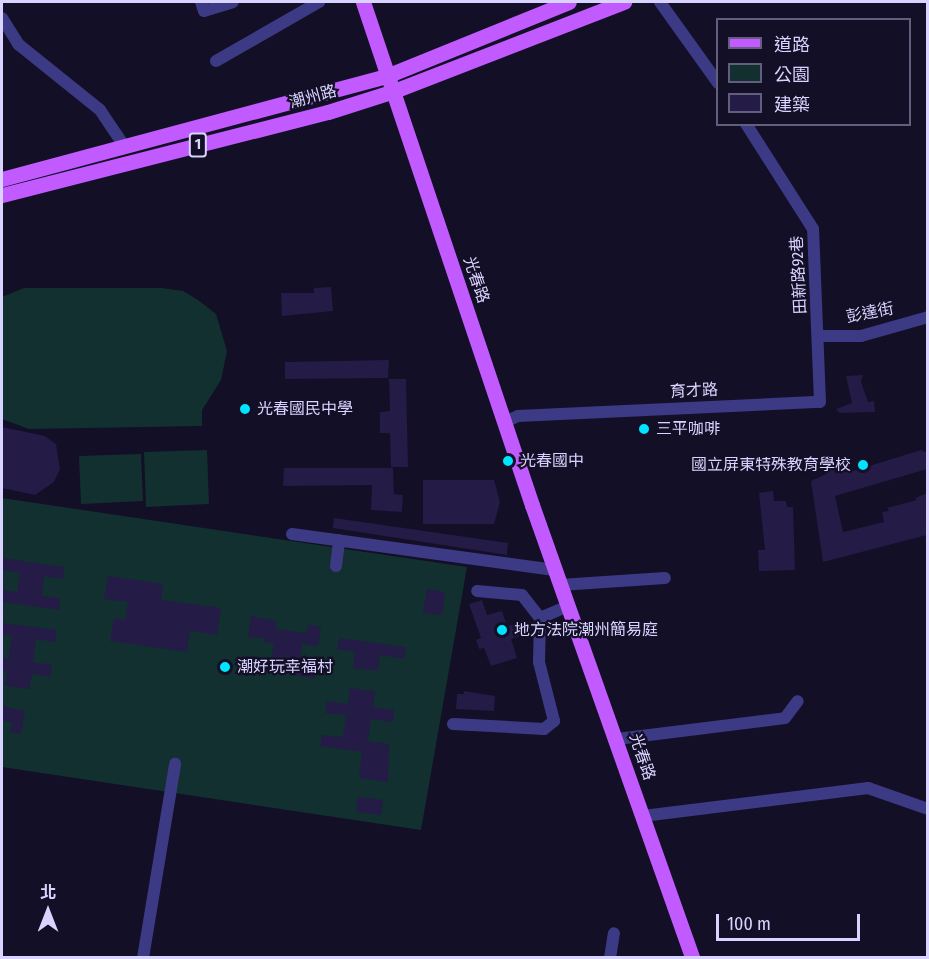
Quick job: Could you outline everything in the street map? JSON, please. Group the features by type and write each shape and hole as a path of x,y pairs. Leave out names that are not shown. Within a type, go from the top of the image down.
{"main road":[{"name":"光春路","path":"363,2 560,585 617,739 692,957"},
{"name":"潮州路","path":"2,179 389,75 569,2"},
{"name":"潮州路","path":"2,195 328,112 394,91 624,2"}],"street":[{"path":"201,2 204,11 233,2"},
{"path":"216,61 319,2"},
{"path":"660,2 716,82"},
{"path":"2,18 18,44 100,110 125,147"},
{"name":"田新路92巷","path":"747,126 813,228 819,336"},
{"name":"彭達街","path":"819,336 861,336 927,317"},
{"name":"育才路","path":"505,422 518,416 820,402 819,336"},
{"path":"292,534 555,570"},
{"path":"336,566 339,540"},
{"path":"560,585 665,578"},
{"path":"453,724 544,729 554,721 539,662 540,618 522,595 477,591"},
{"path":"540,618 568,606"},
{"path":"617,739 785,718 798,701"},
{"path":"143,957 175,764"},
{"path":"643,816 868,788 927,809"},
{"path":"610,957 614,933"}],"green space":[{"path":"24,288 162,288 183,291 198,300 216,314 227,351 221,380 202,410 202,426 29,429 2,419 2,297"},
{"path":"207,450 209,504 146,507 144,452"},
{"path":"141,454 143,501 81,504 79,456"},
{"name":"潮好玩幸福村","path":"2,498 467,567 421,830 2,767"}],"building":[{"path":"331,287 333,311 282,316 281,293 314,293 314,288"},
{"path":"389,360 388,378 285,379 285,362"},
{"path":"863,375 861,382 868,402 874,401 875,412 840,413 836,409 852,403 846,376"},
{"path":"389,379 406,379 408,467 391,467 390,433 380,433 380,412 390,411"},
{"path":"2,427 45,436 56,444 60,469 54,482 35,495 2,488"},
{"path":"921,450 927,453 927,469 835,496 843,532 884,522 882,512 889,511 887,508 917,500 915,498 927,493 927,535 823,562 811,481 826,474 824,466 838,463 841,472 850,472"},
{"path":"284,468 393,468 394,494 403,495 402,512 371,510 372,485 283,486"},
{"path":"423,480 494,480 500,502 494,524 423,524"},
{"path":"773,491 774,501 786,501 787,507 793,507 795,570 759,571 758,550 765,550 759,493"},
{"path":"334,518 508,543 507,555 333,528"},
{"path":"2,558 64,567 63,579 44,576 42,596 60,598 59,610 2,602 2,590 17,592 20,573 2,570"},
{"path":"108,576 163,584 161,600 221,608 217,635 190,631 187,652 110,641 114,618 125,620 128,602 104,599"},
{"path":"427,589 445,592 442,615 423,613"},
{"name":"地方法院潮州簡易庭","path":"482,600 487,615 502,611 507,626 522,622 526,634 511,639 517,658 491,666 484,648 479,649 476,640 481,638 469,604"},
{"path":"251,616 277,621 276,629 307,633 308,625 321,627 318,646 302,644 300,661 317,664 315,678 244,668 246,656 271,660 274,644 264,642 265,638 248,637"},
{"path":"2,623 57,630 55,642 36,639 33,662 52,665 50,677 32,674 29,689 5,686 7,671 2,670 2,658 8,659 12,636 2,635"},
{"path":"339,638 406,647 404,659 380,655 378,671 353,668 355,652 337,649"},
{"path":"350,688 375,691 373,707 394,710 393,722 371,719 368,741 389,744 388,782 359,778 362,752 320,746 322,735 343,737 346,715 325,713 327,701 348,704"},
{"path":"464,691 495,696 494,711 456,709 457,694 464,694"},
{"path":"2,706 25,711 21,734 10,732 12,722 2,720"},
{"path":"358,797 383,800 381,815 356,812"}],"place":[{"name":"光春國民中學","path":"245,409"},
{"name":"三平咖啡","path":"644,429"},
{"name":"光春國中","path":"508,461"},
{"name":"國立屏東特殊教育學校","path":"863,465"},
{"name":"地方法院潮州簡易庭","path":"502,630"},
{"name":"潮好玩幸福村","path":"225,667"}]}
